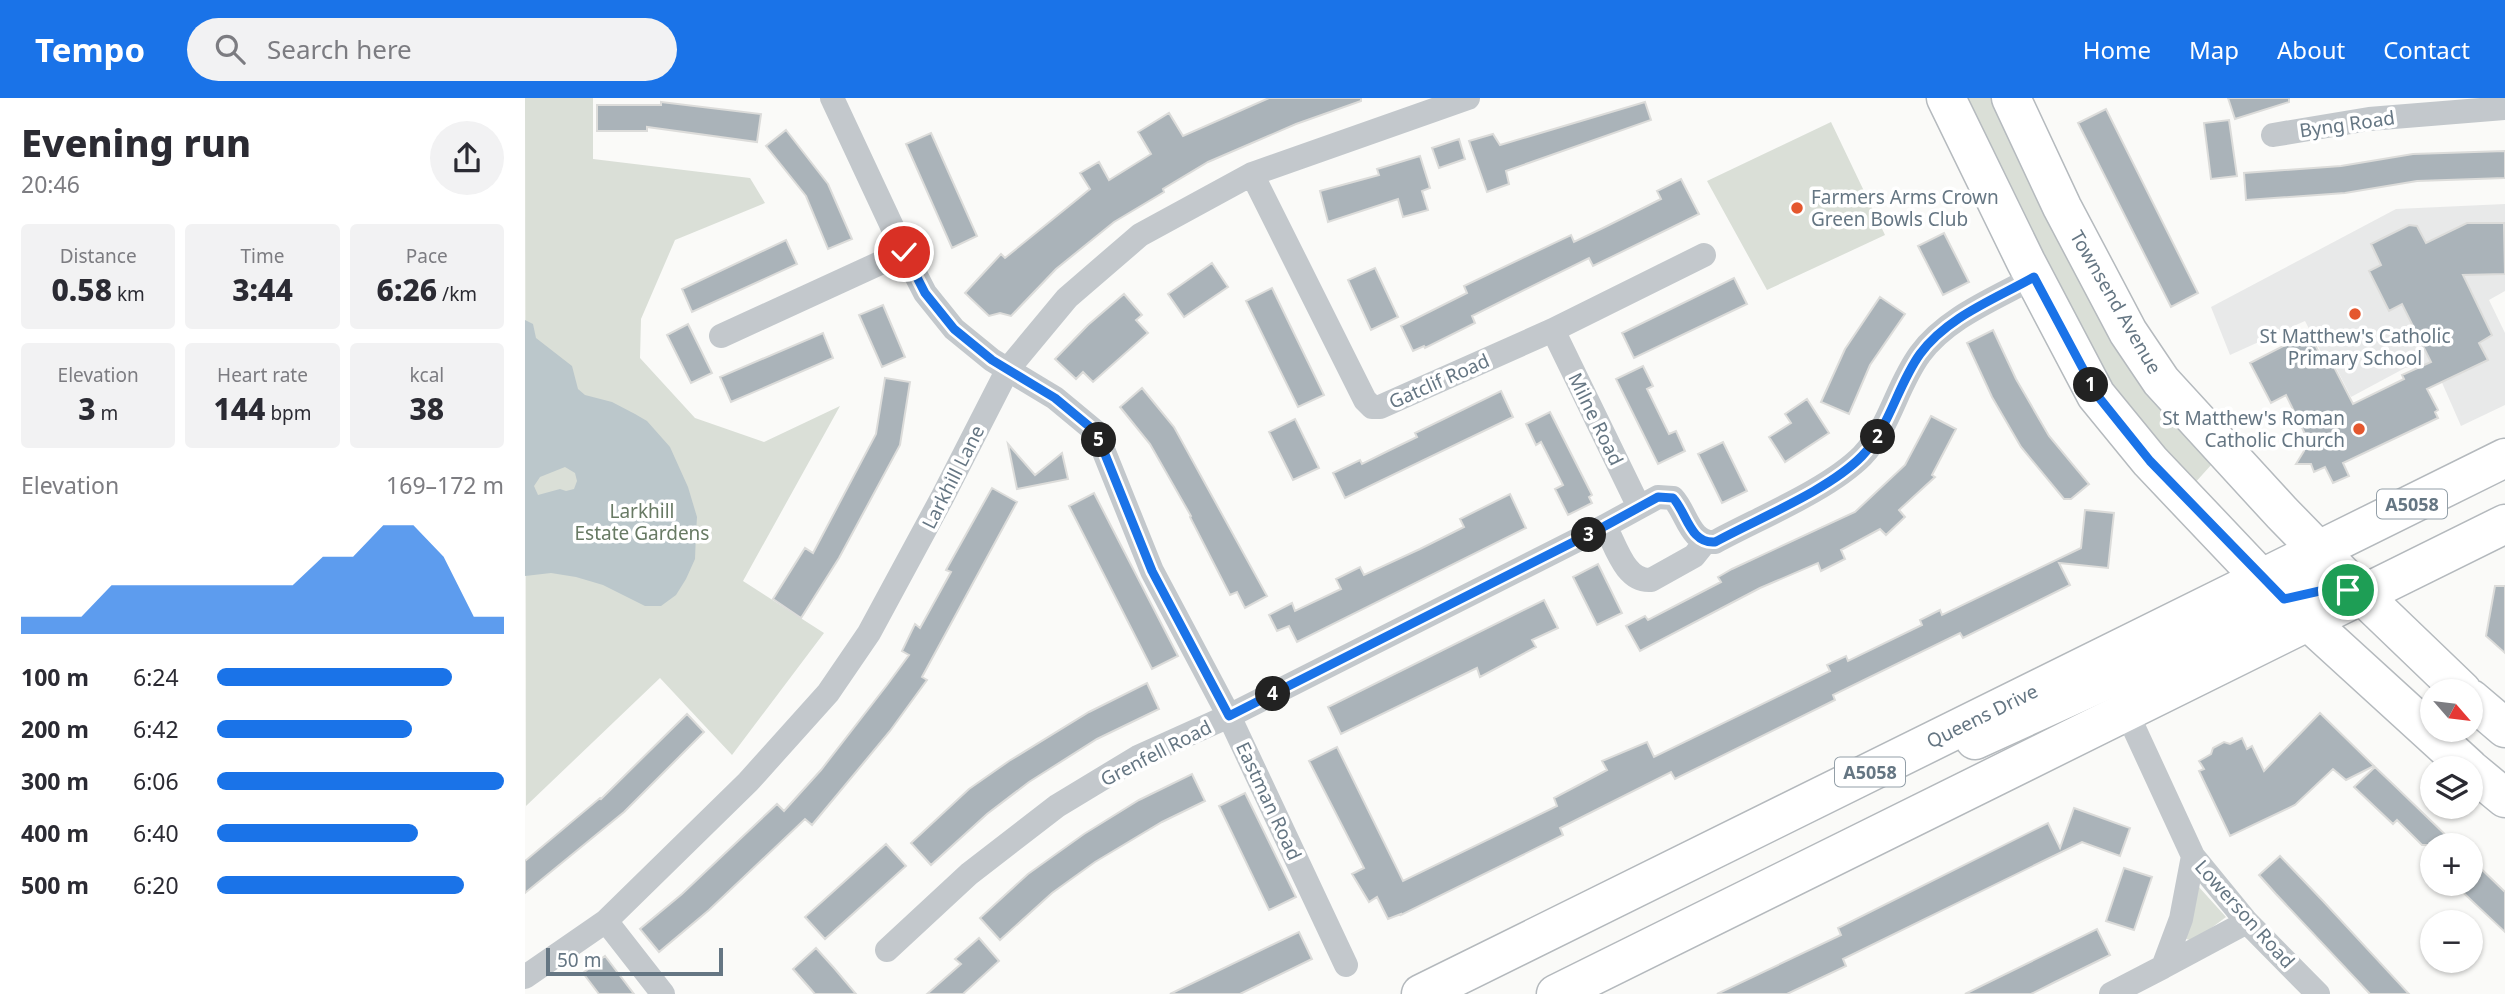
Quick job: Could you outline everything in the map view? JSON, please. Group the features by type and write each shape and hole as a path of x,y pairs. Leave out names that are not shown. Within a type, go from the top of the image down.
{"main road":[{"path":"1946,98 2034,277 2097,395 2150,461 2285,600 2456,756"},
{"name":"Townsend Avenue","path":"2011,98 2061,207 2128,332 2161,381 2251,480 2450,679"},
{"name":"Queens Drive","path":"1556,994 2127,713 2285,600 2318,549 2505,458"},
{"name":"Queens Drive","path":"1421,994 1885,764 2285,600 2362,594 2505,524"},
{"path":"2483,709 2505,728"},
{"path":"2483,780 2505,798"}],"street":[{"name":"Eastman Road","path":"832,98 925,293 954,329 992,360 1055,398 1096,432 1152,571 1229,716 1346,965"},
{"name":"Larkhill Lane","path":"525,977 606,922 748,782 828,693 869,633 1008,369 1067,298 1140,235 1252,174 1468,98"},
{"name":"Byng Road","path":"2273,135 2367,109 2505,108"},
{"name":"Gatclif Road","path":"1252,174 1365,401 1372,407 1380,407 1553,330 1704,255"},
{"path":"721,336 904,252"},
{"path":"1605,526 1630,573 1651,580 1694,556 1706,541 1715,542 1823,485 1861,457 1877,439 1903,382 1931,341 1960,318 2034,277"},
{"name":"Milne Road","path":"1553,330 1639,507"},
{"name":"Grenfell Road","path":"887,950 969,874 1057,806 1138,757 1229,716 1658,497 1673,498 1695,535 1706,541"},
{"name":"Lowerson Road","path":"2127,713 2193,856 2247,922 2318,994"},
{"path":"2163,967 2187,899 2193,856"},
{"path":"606,922 663,994"},
{"path":"2111,994 2247,922"}],"shaded area":[{"name":"St Matthew's Catholic Primary School","path":"2505,204 2505,291 2489,300 2505,333 2505,405 2461,426 2436,369 2405,368 2351,397 2333,362 2327,364 2305,321 2230,355 2211,307 2396,209"},
{"path":"525,320 533,324 536,338 572,366 578,389 585,395 612,402 647,421 670,447 688,487 697,517 695,559 676,595 661,606 645,606 603,585 576,577 551,573 525,576","holes":["565,467 575,473 577,481 574,489 560,489 538,495 534,486 540,477"]}],"green space":[{"name":"Larkhill Estate Gardens","path":"525,98 593,98 593,159 750,178 765,203 675,240 641,319 640,358 695,418 764,442 840,406 743,581 824,633 732,755 660,678 526,806"},
{"path":"1963,98 1994,98 2212,464 2193,485 2112,390"},
{"name":"Farmers Arms Crown Green Bowls Club","path":"1831,122 1885,235 1767,290 1707,181"},
{"path":"2198,886 2226,917 2194,941 2186,939"}],"building":[{"path":"1269,98 1361,98 1361,101 1296,124 1208,162 1163,189 1164,192 1114,222 1056,269 1011,316 1000,313 989,316 965,293 1001,254 1005,258 1090,189 1080,173 1099,162 1109,180 1151,154 1138,132 1169,113 1183,136"},
{"path":"2228,98 2289,98 2289,102 2235,119"},
{"path":"661,102 761,114 757,142 647,127 647,131 597,131 597,105 661,105"},
{"path":"1645,102 1651,120 1506,171 1509,184 1487,192 1469,141 1493,134 1500,145"},
{"path":"2106,109 2198,293 2171,307 2078,123"},
{"path":"2229,120 2237,176 2211,179 2204,123"},
{"path":"786,130 828,184 852,239 828,249 806,196 766,146"},
{"path":"931,133 977,236 952,248 906,144"},
{"path":"1459,139 1465,159 1439,168 1432,148"},
{"path":"2505,151 2505,178 2417,181 2345,193 2246,200 2244,173 2341,166 2413,154"},
{"path":"1420,156 1430,188 1422,191 1428,210 1403,217 1398,199 1328,222 1320,191 1379,175 1377,169"},
{"path":"1681,179 1699,214 1593,266 1589,258 1472,316 1475,323 1425,348 1424,346 1413,351 1401,326 1467,293 1464,286 1571,235 1574,242 1661,199 1657,191"},
{"path":"2467,223 2504,223 2505,274 2463,275 2492,335 2479,343 2488,360 2427,389 2438,410 2435,412 2438,418 2343,463 2349,476 2333,483 2325,467 2314,472 2311,464 2296,464 2304,451 2301,443 2308,440 2286,395 2271,403 2250,363 2309,333 2327,368 2333,365 2353,404 2404,379 2402,375 2431,362 2402,304 2389,311 2369,271 2381,265 2371,244 2409,225 2417,226 2426,243"},
{"path":"1944,233 1969,282 1943,295 1918,246"},
{"path":"786,240 797,264 692,312 682,289"},
{"path":"1212,263 1228,287 1184,317 1168,294"},
{"path":"1375,268 1398,317 1371,330 1348,280"},
{"path":"1734,278 1747,304 1634,358 1622,333"},
{"path":"1272,288 1324,395 1298,407 1246,301"},
{"path":"1124,294 1142,315 1136,320 1148,333 1093,382 1083,372 1076,379 1055,359 1088,325"},
{"path":"1880,297 1905,314 1870,365 1849,414 1821,402 1845,349"},
{"path":"883,305 905,357 882,367 859,315"},
{"path":"688,324 712,373 691,383 667,335"},
{"path":"1993,330 2016,379 2049,436 2089,484 2071,499 2064,499 2021,447 1992,397 1967,343"},
{"path":"823,333 833,358 731,402 720,377"},
{"path":"1643,366 1653,386 1647,389 1669,434 1676,431 1685,451 1658,464 1616,379"},
{"path":"885,378 910,382 900,445 839,558 801,618 773,599 805,548 813,553 876,434"},
{"path":"1142,388 1174,427 1267,596 1245,608 1237,592 1230,595 1191,516 1150,444 1120,407"},
{"path":"1501,391 1513,417 1345,498 1333,473 1360,460 1362,464 1417,437 1415,433"},
{"path":"1807,399 1829,433 1785,462 1769,437 1791,423 1785,414"},
{"path":"1550,412 1592,495 1589,497 1592,503 1568,515 1555,489 1563,485 1541,442 1536,445 1526,424"},
{"path":"1931,416 1956,429 1932,475 1935,477 1899,510 1905,517 1886,535 1880,529 1841,550 1845,559 1821,571 1818,563 1760,588 1640,651 1626,626 1645,616 1648,620 1721,582 1718,577 1732,569 1855,512 1905,465"},
{"path":"1295,419 1319,468 1293,480 1269,432"},
{"path":"1723,442 1747,491 1722,503 1698,454"},
{"path":"1008,444 1035,475 1062,453 1068,479 1017,489"},
{"path":"992,488 1017,502 922,677 927,680 890,731 812,825 805,819 709,910 659,952 640,929 682,894 777,804 784,811 821,770 909,655 902,651 915,624 920,628 951,572 946,570"},
{"path":"1094,493 1178,656 1152,669 1069,506"},
{"path":"1510,494 1526,528 1297,642 1289,626 1277,631 1269,615 1292,603 1295,611 1341,589 1336,579 1360,567 1364,575 1420,549 1464,527 1460,519"},
{"path":"2085,510 2114,513 2108,568 2059,563 2070,585 1963,638 1960,633 1833,695 1835,700 1675,779 1671,772 1560,828 1563,835 1401,915 1388,919 1377,897 1369,902 1352,874 1364,868 1309,761 1337,747 1403,881 1557,806 1554,798 1607,770 1602,761 1647,742 1654,757 1830,671 1827,665 1846,656 1848,661 1922,625 1920,620 1940,610 1942,615 2081,548"},
{"path":"1598,564 1622,613 1597,625 1573,577"},
{"path":"2495,586 2505,586 2505,653 2486,636"},
{"path":"1544,600 1558,628 1532,640 1536,647 1480,677 1477,668 1341,734 1328,707"},
{"path":"1147,683 1159,709 1097,739 1029,782 987,814 931,865 911,843 969,789 1009,761 1089,712"},
{"path":"2320,713 2374,766 2346,780 2333,769 2295,805 2230,836 2199,771 2204,769 2199,761 2224,742 2230,744 2242,738 2247,749 2252,746 2264,771"},
{"path":"687,714 704,732 624,812 525,893 525,861 601,799"},
{"path":"2375,767 2420,810 2420,819 2429,819 2444,833 2420,833 2420,843 2397,820 2393,824 2354,787"},
{"path":"1192,774 1205,801 1162,822 1095,862 1052,893 1000,940 980,918 1028,874 1084,834 1139,800"},
{"path":"1245,793 1296,897 1269,910 1219,806"},
{"path":"2074,808 2130,828 2120,856 2082,842 1843,959 1846,966 1787,994 1717,994 1841,935 1838,928 2048,823 2060,848"},
{"path":"886,844 906,866 825,939 805,917"},
{"path":"2280,856 2409,994 2370,994 2276,894 2259,875"},
{"path":"2124,868 2152,877 2134,930 2106,921"},
{"path":"2483,871 2505,892 2505,932 2467,896 2483,896"},
{"path":"2097,929 2110,955 2031,994 1965,994"},
{"path":"1299,932 1312,959 1240,994 1170,994"},
{"path":"979,938 999,961 963,994 927,994 961,964 955,959"},
{"path":"816,948 856,994 815,994 793,969"},
{"path":"605,956 634,994 599,994 583,973"}],"place":[{"name":"Farmers Arms Crown Green Bowls Club","path":"1797,208"},
{"name":"St Matthew's Catholic Primary School","path":"2355,314"},
{"name":"St Matthew's Roman Catholic Church","path":"2359,429"}],"route":[{"path":"904,252 925,293 954,329 992,360 1055,398 1096,432 1152,571 1229,716 1658,497 1673,498 1695,535 1708,542 1715,542 1823,485 1861,457 1877,439 1903,382 1931,341 1960,318 2034,277 2097,395 2150,461 2262,579 2284,599 2317,590 2348,590"}]}
